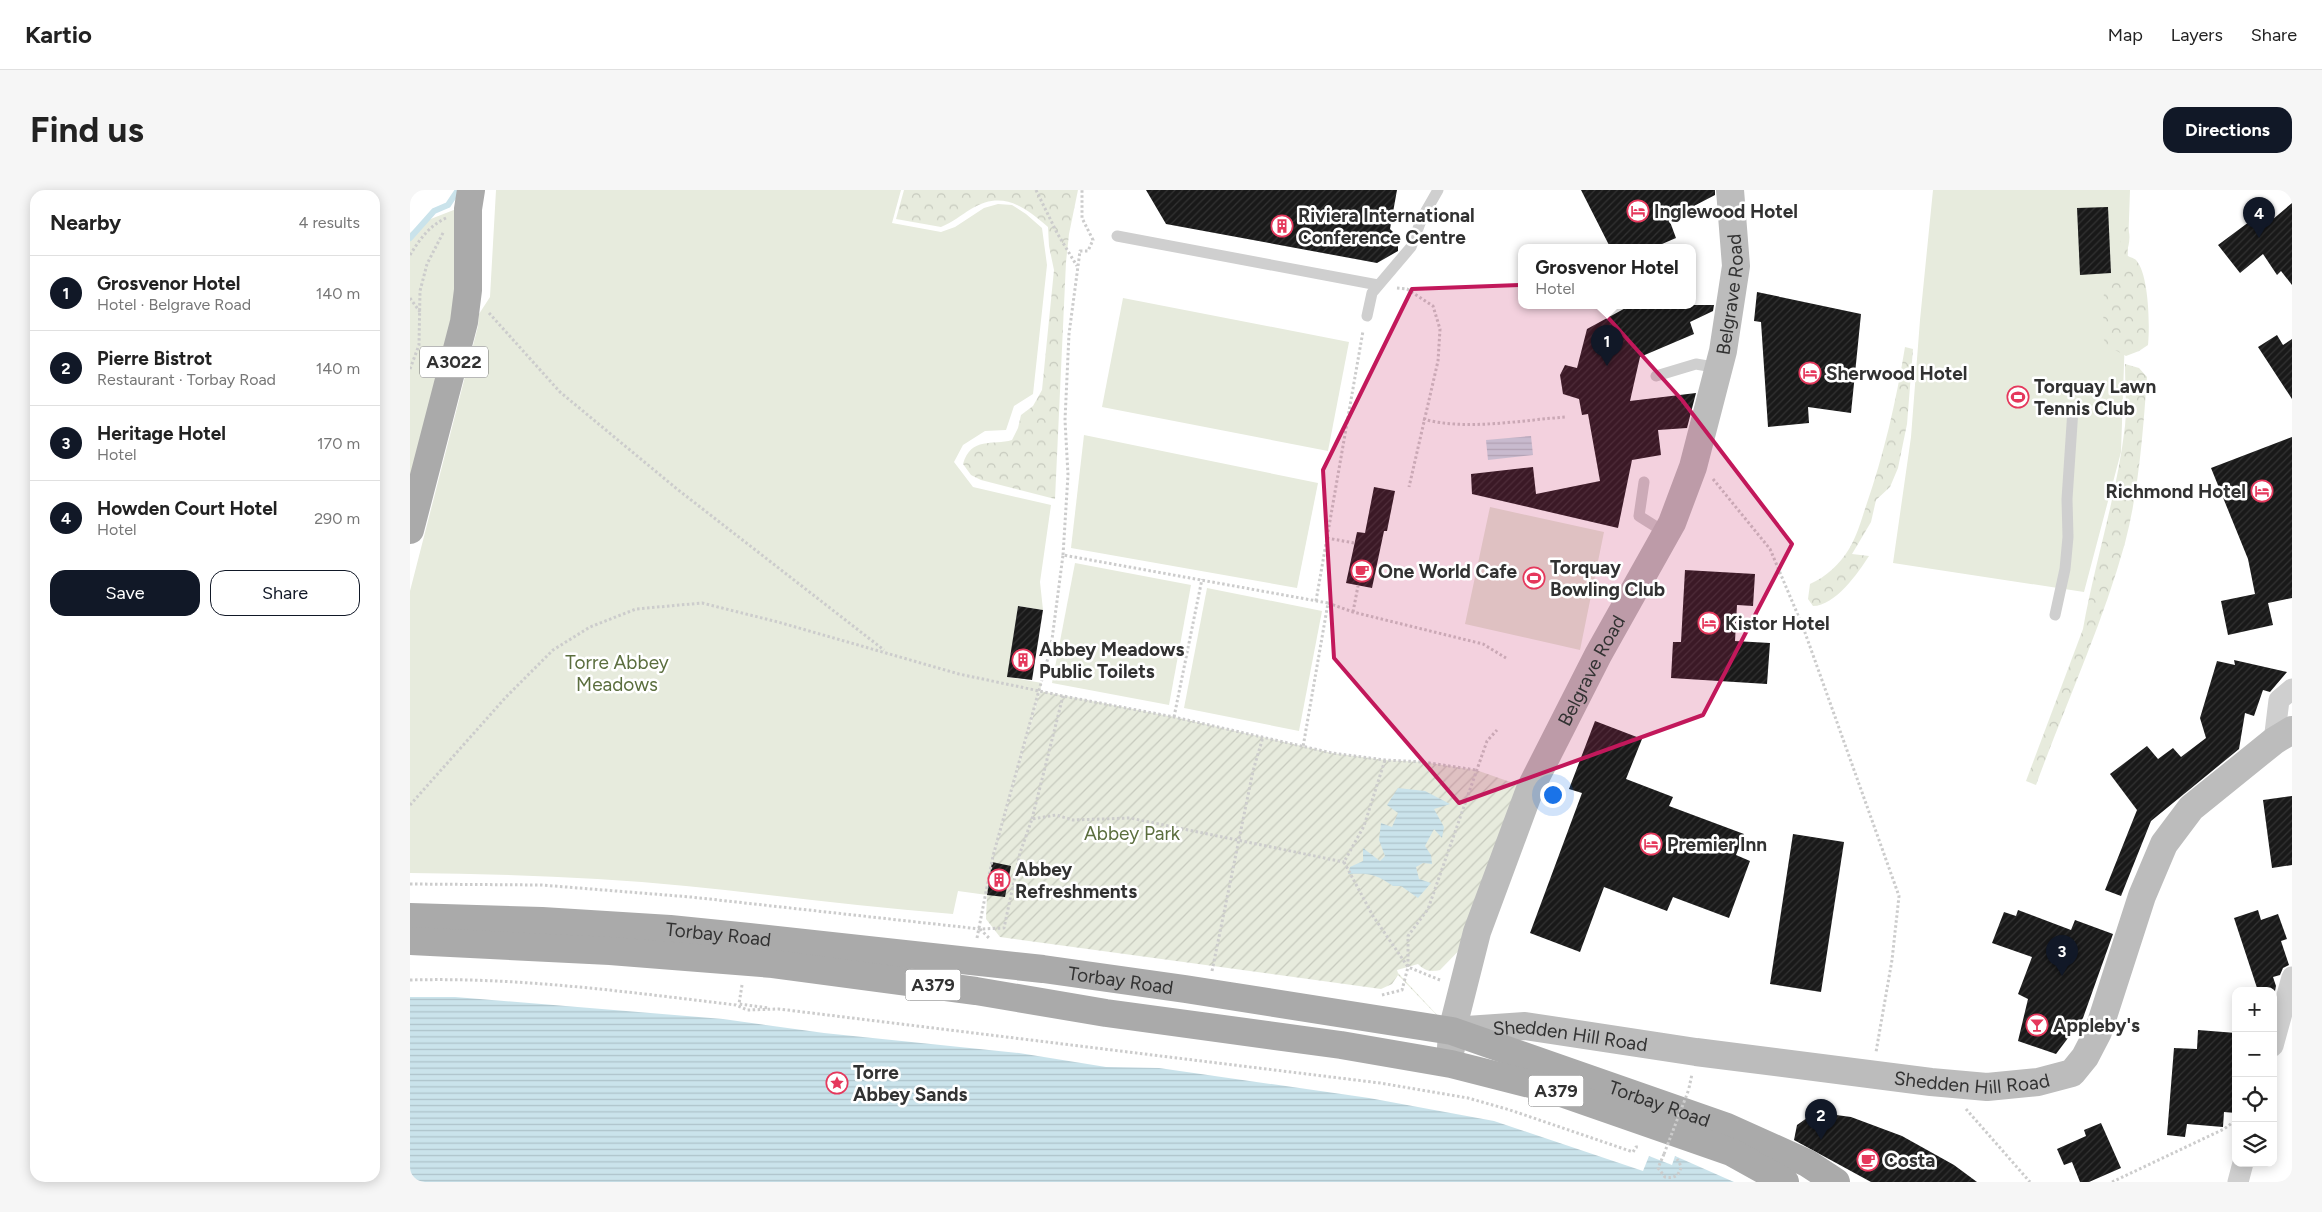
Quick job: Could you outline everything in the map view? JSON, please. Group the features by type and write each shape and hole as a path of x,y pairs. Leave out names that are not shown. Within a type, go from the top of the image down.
{"main road":[{"name":"A3022","path":"410,530 464,322 468,290 468,210 471,190"},
{"name":"Torbay Road","path":"410,917 542,921 670,929 974,961 1185,989 1452,1031 1727,1127 1807,1164 1836,1182"},
{"name":"Torbay Road","path":"410,941 600,951 746,962 976,991 1106,1013 1341,1045 1451,1064 1550,1089 1658,1126 1731,1152 1785,1182"}],"street":[{"name":"Belgrave Road","path":"1451,1064 1452,1031 1477,932 1530,789 1598,655 1666,533 1693,467 1718,368 1736,266 1730,190"},
{"path":"2283,736 2279,700 2292,689"},
{"name":"Shedden Hill Road","path":"1452,1031 1525,1026 1696,1052 1987,1087 2038,1082 2072,1073 2085,1057 2098,1032 2142,896 2164,844 2191,808 2283,736"},
{"path":"2277,1032 2292,978"},
{"path":"2238,1182 2241,1167"}],"lane":[{"path":"1366,316 1372,292 1411,247 1422,218 1438,190"},
{"path":"1117,236 1378,285"},
{"path":"1656,376 1696,364 1718,368"},
{"path":"2055,615 2065,569 2068,537 2067,499 2073,408"},
{"path":"1644,482 1639,516 1666,533"}],"path":[{"path":"1036,190 1056,233 1077,266"},
{"path":"974,961 993,856 1051,647 1063,555 1068,474 1065,420 1069,334 1080,251 1088,251 1093,240 1082,218 1082,190"},
{"path":"410,254 421,237 436,223 453,215 427,264 420,290 419,345 410,369"},
{"path":"1370,300 1382,296 1386,288 1407,289 1433,306 1440,329 1438,361 1408,487"},
{"path":"468,290 560,392 677,489 887,652"},
{"path":"410,298 420,312"},
{"path":"1316,601 1366,316"},
{"path":"1423,419 1436,422 1485,423 1566,417"},
{"path":"1693,467 1712,478 1770,549 1803,627 1899,896 1892,960 1873,1074"},
{"path":"1327,538 1354,543"},
{"path":"1063,555 1328,603 1353,612 1483,644 1506,658"},
{"path":"1174,717 1202,579"},
{"path":"1353,612 1358,586"},
{"path":"410,805 506,697 553,650 590,627 636,609 702,603 887,652 959,674 1174,717 1303,747 1385,760 1423,762 1476,770"},
{"path":"1303,747 1328,603"},
{"path":"410,884 542,885 691,897 980,930 1004,928 1020,853 1032,819 1063,696"},
{"path":"1408,967 1408,936 1428,909 1487,740 1497,730"},
{"path":"1212,972 1253,771 1263,737"},
{"path":"1344,862 1364,826 1385,760"},
{"path":"1032,819 1056,815 1073,820 1130,818 1344,862"},
{"path":"1344,862 1373,916 1408,967 1436,980 1464,982"},
{"path":"746,962 740,1004 1120,1053 1131,1051 1380,1083 1468,1098 1553,1123 1633,1152 1636,1147"},
{"path":"410,980 523,982 736,1005 748,1010 779,1010"},
{"path":"1159,1055 1161,1046"},
{"path":"1675,1157 1680,1166 1679,1173 1672,1178 1665,1177 1658,1168 1689,1089"},
{"path":"1964,1106 2030,1182"},
{"path":"2112,1182 2224,1129 2233,1122"}],"highlighted area":[{"path":"1577,283 1682,400 1792,544 1703,715 1459,803 1334,658 1323,470 1412,289"}],"green space":[{"name":"Torre Abbey Meadows","path":"496,190 901,190 892,223 941,232 955,227 984,208 998,204 1012,205 1042,228 1047,265 1033,394 1014,406 1006,430 985,431 963,445 954,462 973,487 1051,505 1040,582 1043,610 1018,606 1008,677 1042,683 993,856 987,895 958,891 953,914 617,880 548,876 410,873 410,591 478,326 479,314 490,297"},
{"path":"904,190 1078,190 1069,234 1066,262 1055,499 981,480 971,475 963,464 971,449 977,446 1012,440 1018,428 1021,415 1033,406 1042,390 1054,270 1049,246 1048,227 1021,207 1003,201 982,203 941,227 896,219"},
{"name":"Torquay Lawn Tennis Club","path":"1933,190 2130,190 2121,452 2084,592 1893,563 1911,437"},
{"path":"469,204 468,290 410,530 410,233 423,222"},
{"path":"2119,222 2126,224 2129,232 2126,255 2136,260 2144,277 2149,313 2148,345 2126,356 2106,345 2103,337 2104,282 2107,280 2124,279"},
{"path":"1123,298 1349,342 1328,451 1102,407"},
{"path":"1905,347 1913,349 1907,424 1898,468 1890,487 1876,500 1871,522 1852,554 1869,556 1859,571 1837,595 1821,605 1813,606 1808,599 1810,584 1827,574 1841,560 1852,544 1859,528 1884,447 1898,388"},
{"path":"2125,364 2139,368 2147,377 2140,460 2130,523 2105,605 2036,785 2026,781 2083,629 2117,477 2126,418"},
{"path":"1084,435 1318,483 1297,588 1071,548"},
{"name":"Torquay Bowling Club","path":"1490,507 1604,532 1580,650 1465,624"},
{"path":"1075,563 1191,585 1169,705 1052,683"},
{"path":"1207,588 1322,611 1299,731 1184,708"},
{"name":"Abbey Park","path":"1040,691 1174,717 1332,753 1385,760 1423,762 1476,770 1530,789 1477,932 1440,970 1428,970 1418,964 1397,970 1452,1031 1398,975 1392,984 1381,989 1000,937 986,919 987,895 993,856"}],"water":[{"path":"1531,436 1533,455 1488,460 1486,440"},
{"path":"1398,788 1425,791 1450,804 1434,809 1444,827 1442,838 1434,829 1425,846 1431,855 1432,864 1423,863 1416,867 1419,879 1431,883 1418,898 1401,886 1393,886 1377,877 1367,874 1348,874 1350,867 1363,861 1363,848 1380,861 1385,856 1379,840 1381,823 1392,827 1398,813 1387,805"},
{"name":"Torre Abbey Sands","path":"410,997 455,997 723,1019 824,1033 1019,1053 1106,1067 1159,1068 1369,1098 1494,1121 1643,1171 1649,1156 1672,1165 1675,1156 1734,1182 410,1182"}],"building":[{"name":"Riviera International Conference Centre","path":"1146,190 1397,190 1390,229 1398,237 1398,251 1377,263 1166,224"},
{"name":"Inglewood Hotel","path":"1581,190 1715,190 1715,195 1669,219 1676,238 1662,244 1608,244"},
{"path":"2292,203 2292,285 2281,271 2277,275 2263,254 2240,273 2218,245 2253,219 2259,231"},
{"path":"2108,207 2111,273 2080,275 2077,208"},
{"name":"Sherwood Hotel","path":"1757,292 1861,314 1851,413 1808,407 1809,423 1768,427 1761,322 1754,321"},
{"path":"1696,305 1714,305 1713,311 1690,322 1694,334 1640,357 1630,401 1696,393 1687,428 1658,430 1661,455 1632,460 1618,528 1472,494 1471,474 1533,467 1536,494 1600,481 1588,414 1582,415 1579,399 1563,394 1560,375 1565,365 1577,368 1587,329 1624,309 1696,309"},
{"path":"2277,335 2283,345 2292,339 2292,399 2258,347"},
{"path":"2292,437 2292,598 2268,603 2273,625 2228,635 2221,601 2255,594 2248,559 2211,468"},
{"path":"1374,487 1395,491 1372,588 1346,583 1357,532 1365,533"},
{"name":"Kistor Hotel","path":"1685,570 1755,574 1753,606 1737,605 1735,641 1770,643 1767,684 1671,678 1673,642 1681,642"},
{"name":"Abbey Meadows Public Toilets","path":"1018,606 1043,610 1032,680 1007,677"},
{"path":"2234,660 2287,672 2270,692 2263,690 2254,716 2245,713 2239,749 2151,821 2121,896 2105,890 2137,810 2110,774 2147,746 2158,759 2173,748 2181,757 2206,738 2200,718 2217,661 2235,665"},
{"name":"Premier Inn","path":"1595,721 1642,739 1626,779 1673,797 1669,806 1744,834 1736,855 1750,861 1729,918 1673,897 1667,911 1604,887 1580,952 1530,933 1582,793 1569,789"},
{"path":"2292,796 2292,865 2272,868 2263,800"},
{"path":"1793,834 1844,842 1821,992 1770,984"},
{"name":"Abbey Refreshments","path":"992,862 1011,866 1005,897 987,895"},
{"path":"2018,910 2071,930 2075,920 2113,934 2083,1018 2056,1054 2018,1041 2028,999 2018,994 2032,957 1992,943 2004,912 2016,916"},
{"path":"2258,910 2261,920 2278,914 2287,939 2281,941 2289,965 2283,968 2280,975 2273,977 2276,987 2257,987 2234,918"},
{"path":"2198,1030 2232,1033 2232,1113 2224,1112 2223,1127 2187,1124 2185,1137 2167,1135 2174,1048 2197,1049"},
{"path":"1829,1114 1851,1117 1902,1136 1954,1165 1977,1182 1871,1182 1794,1140 1797,1125 1807,1118"},
{"path":"2101,1123 2121,1168 2089,1182 2080,1182 2072,1162 2064,1165 2057,1149 2086,1136 2084,1130"}],"waterway":[{"path":"410,238 434,211 448,205 458,190"}],"place":[{"name":"Inglewood Hotel","path":"1638,211"},
{"name":"Riviera International Conference Centre","path":"1282,226"},
{"name":"Howden Court Hotel","path":"2259,238"},
{"name":"Grosvenor Hotel","path":"1607,366"},
{"name":"Sherwood Hotel","path":"1810,373"},
{"name":"Torquay Lawn Tennis Club","path":"2018,397"},
{"name":"Richmond Hotel","path":"2262,491"},
{"name":"One World Cafe","path":"1362,571"},
{"name":"Torquay Bowling Club","path":"1534,578"},
{"name":"Kistor Hotel","path":"1709,623"},
{"name":"Abbey Meadows Public Toilets","path":"1023,660"},
{"name":"Premier Inn","path":"1651,844"},
{"name":"Abbey Refreshments","path":"999,880"},
{"name":"Heritage Hotel","path":"2062,976"},
{"name":"Appleby's","path":"2037,1025"},
{"name":"Torre Abbey Sands","path":"837,1083"},
{"name":"Pierre Bistrot","path":"1821,1140"},
{"name":"Costa","path":"1868,1160"}]}
